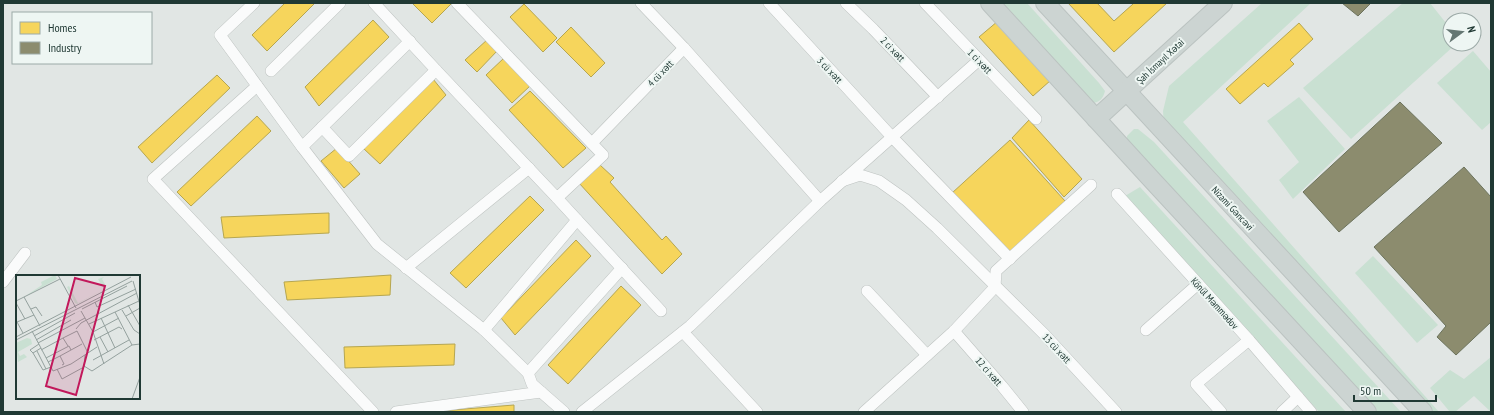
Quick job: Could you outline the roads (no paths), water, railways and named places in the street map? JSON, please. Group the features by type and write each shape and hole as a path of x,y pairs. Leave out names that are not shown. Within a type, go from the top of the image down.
{"main road":[{"path":"990,3 1367,412"},
{"name":"Nizami Gəncəvi","path":"1045,3 1423,412"},
{"name":"Şah İsmayıl Xətai","path":"1096,119 1223,3"}],"street":[{"path":"254,3 220,35 302,148 377,244 484,330 528,373 532,384 564,412"},
{"path":"270,71 340,3"},
{"path":"374,3 661,311"},
{"path":"457,3 603,155 557,198"},
{"path":"641,3 684,48 820,201"},
{"name":"3 cü xətt","path":"769,3 892,137 1010,259"},
{"name":"2 ci xətt","path":"846,3 938,97"},
{"name":"1 ci xətt","path":"925,3 1036,120"},
{"path":"302,148 410,41"},
{"name":"4 cü xətt","path":"592,143 684,48"},
{"path":"582,412 683,332 820,201 979,60"},
{"path":"322,127 349,156 436,70"},
{"path":"257,86 153,179 373,412"},
{"path":"406,268 529,168"},
{"name":"13 cü xətt","path":"842,181 860,175 879,180 906,200 937,228 1045,335 1116,412"},
{"path":"864,412 954,331 995,287 996,271 1091,185"},
{"name":"Könül Məmmədov","path":"1118,194 1312,412"},
{"path":"484,330 577,220"},
{"path":"3,282 25,253"},
{"path":"528,373 622,268"},
{"path":"1146,330 1198,284"},
{"path":"867,291 927,355"},
{"name":"12 ci xətt","path":"954,331 1023,412"},
{"path":"683,332 757,412"},
{"path":"1222,412 1196,384 1249,340"},
{"path":"396,412 541,392"},
{"path":"1282,412 1298,397"}]}
